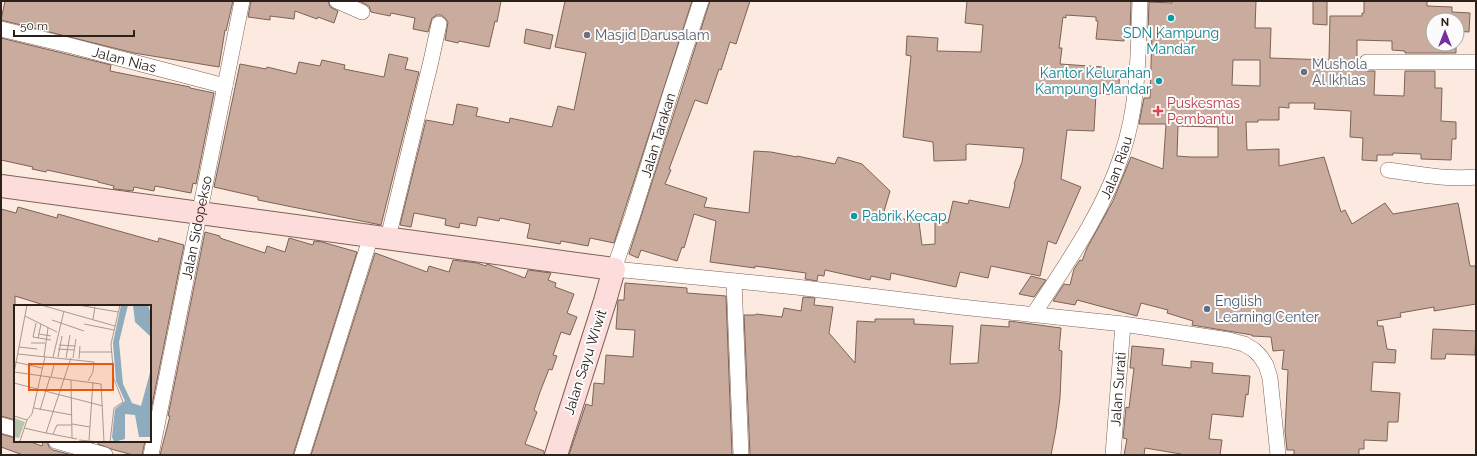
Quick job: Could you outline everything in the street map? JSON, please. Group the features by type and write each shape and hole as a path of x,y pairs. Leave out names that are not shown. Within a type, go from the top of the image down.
{"main road":[{"path":"1,186 198,214 614,269"},
{"name":"Jalan Sayu Wiwit","path":"556,455 614,269"}],"street":[{"name":"Jalan Sidopekso","path":"151,455 198,214 242,1"},
{"path":"337,1 362,12"},
{"name":"Jalan Tarakan","path":"614,269 701,1"},
{"name":"Jalan Riau","path":"1033,315 1085,234 1107,194 1123,153 1134,98 1140,1"},
{"path":"302,455 379,237 431,61 439,24"},
{"name":"Jalan Nias","path":"1,29 225,86"},
{"path":"1368,62 1476,62"},
{"path":"1388,170 1442,178 1460,179 1476,177"},
{"path":"614,269 670,273 1123,324 1229,340 1244,344 1260,356 1266,365 1270,378 1278,455"},
{"path":"734,281 741,455"},
{"name":"Jalan Surati","path":"1113,455 1123,324"},
{"path":"1,425 14,429"},
{"path":"60,442 105,455"}],"building":[{"path":"5,1 233,1 226,31 225,30 219,67 134,53 1,20"},
{"path":"251,1 328,1 330,7 338,11 334,23 295,11 294,19 270,16 270,20 248,17"},
{"path":"359,1 501,1 497,22 495,21 489,47 459,41 458,43 445,40 448,22 441,15 437,15 432,18 428,32 413,29 415,18 391,13 390,16 371,12 369,6"},
{"path":"565,1 692,1 614,243 590,238 588,246 561,241 560,244 527,238 530,224 500,218 499,221 478,217 476,226 460,223 459,228 445,225 446,219 414,213 411,227 400,225 426,120 453,125 457,104 478,108 476,116 509,123 510,118 552,127 558,106 574,110 586,53 555,47"},
{"path":"710,1 750,1 736,44 730,42 721,70 719,69 707,104 695,100 669,169 671,170 665,184 707,198 704,207 749,213 754,151 797,156 835,164 838,157 862,164 890,191 883,215 919,222 922,245 935,244 935,220 948,223 953,201 968,204 969,200 1009,208 1014,184 1022,162 1024,148 968,144 966,145 966,160 934,161 933,142 903,137 911,56 906,55 907,36 938,38 937,51 981,52 983,25 965,23 967,1 1131,1 1130,32 1124,32 1124,41 1096,39 1098,21 1096,21 1096,17 1066,15 1066,18 1063,17 1059,48 1062,48 1060,64 1103,67 1102,70 1120,72 1118,95 1096,93 1094,131 1067,130 1061,179 1081,187 1056,244 1048,241 1040,276 991,266 988,278 960,272 956,287 891,273 890,280 871,276 870,280 825,270 824,276 818,275 817,281 805,279 806,273 710,262 716,221 694,214 684,248 682,247 677,261 641,250 638,258 629,254"},
{"path":"1172,1 1256,1 1255,28 1271,28 1270,58 1329,60 1330,16 1362,16 1362,13 1364,13 1364,1 1427,1 1427,6 1452,7 1452,12 1425,12 1425,52 1456,53 1405,53 1405,51 1392,50 1392,41 1357,40 1357,67 1367,71 1375,71 1374,95 1404,96 1405,71 1435,71 1435,88 1442,88 1441,121 1456,122 1456,139 1452,139 1451,160 1421,159 1421,154 1393,153 1393,155 1377,155 1377,161 1362,160 1363,138 1350,137 1351,111 1314,109 1315,103 1289,103 1289,108 1279,107 1279,120 1258,120 1258,122 1246,122 1247,150 1279,149 1279,166 1324,157 1341,212 1345,210 1352,224 1385,203 1393,214 1458,203 1470,266 1476,266 1476,304 1434,311 1434,307 1400,313 1401,317 1377,321 1378,326 1383,326 1387,349 1396,350 1395,363 1373,362 1371,391 1400,393 1398,422 1388,422 1387,441 1364,440 1364,449 1359,449 1359,455 1294,455 1294,450 1287,450 1285,431 1288,370 1282,369 1284,350 1273,351 1271,337 1252,336 1192,325 1193,321 1167,313 1168,310 1141,303 1137,316 1077,300 1075,305 1053,301 1064,284 1070,285 1074,269 1080,260 1082,261 1087,248 1113,201 1131,157 1163,169 1166,124 1139,124 1144,98 1150,98 1152,32 1148,32 1149,2 1172,3","holes":["1233,60 1260,60 1260,86 1232,85","1178,126 1218,127 1218,157 1177,156"]},
{"path":"1313,1 1327,1 1327,25 1313,24"},
{"path":"1465,13 1470,13 1469,32 1465,32"},
{"path":"526,29 553,35 550,49 524,43"},
{"path":"1,38 111,65 110,71 214,93 196,184 193,183 191,193 155,186 154,191 134,187 133,191 115,189 113,188 114,186 98,181 47,170 46,172 32,169 33,167 1,160"},
{"path":"389,54 408,58 405,69 419,72 381,225 258,200 258,197 214,187 240,64 266,69 267,67 296,74 299,62 320,66 322,60 345,65 344,69 384,77"},
{"path":"18,207 57,218 58,214 158,242 159,238 184,245 151,410 151,305 44,305 15,296 14,420 1,416 1,209 16,213"},
{"path":"205,232 265,253 267,246 285,252 289,238 313,245 314,241 322,242 357,252 293,455 160,455 170,416 168,416"},
{"path":"375,253 427,272 429,266 449,272 453,260 477,263 486,266 487,264 525,278 528,270 551,273 548,280 556,283 555,287 574,294 567,313 577,317 570,335 561,332 553,355 557,356 552,370 549,369 540,392 534,410 537,412 525,444 544,451 544,455 311,455"},
{"path":"1031,276 1046,280 1034,297 1019,294"},
{"path":"625,283 687,288 687,293 726,296 732,455 569,455 586,404 592,406 594,383 604,384 606,355 633,357 635,330 616,329 618,300 624,300"},
{"path":"803,297 815,298 814,305 833,307 829,333 855,363 857,321 875,322 875,319 914,319 914,324 953,326 950,364 978,363 981,325 1009,327 1009,321 1061,328 1059,350 1062,351 1060,398 1051,455 750,455 744,315 756,314 782,317 784,308 801,311"},
{"path":"1433,329 1476,331 1475,355 1446,354 1445,359 1431,359"},
{"path":"1132,346 1164,349 1162,365 1191,368 1191,361 1213,363 1212,373 1250,376 1248,395 1246,394 1243,417 1212,414 1209,439 1222,440 1220,455 1181,455 1145,448 1144,455 1124,455 1127,439 1123,438 1126,407 1129,408 1134,368 1130,368"},
{"path":"1,434 14,438 14,442 31,442 42,446 43,442 47,442 49,447 53,450 72,455 23,455 1,447"},
{"path":"98,442 145,442 142,455 133,455 98,444"}],"place":[{"name":"SDN Kampung Mandar","path":"1171,18"},
{"name":"Masjid Darusalam","path":"587,35"},
{"name":"Mushola Al Ikhlas","path":"1304,72"},
{"name":"Kantor Kelurahan Kampung Mandar","path":"1159,81"},
{"name":"Puskesmas Pembantu","path":"1158,111"},
{"name":"Pabrik Kecap","path":"854,216"},
{"name":"English Learning Center","path":"1207,309"}]}
